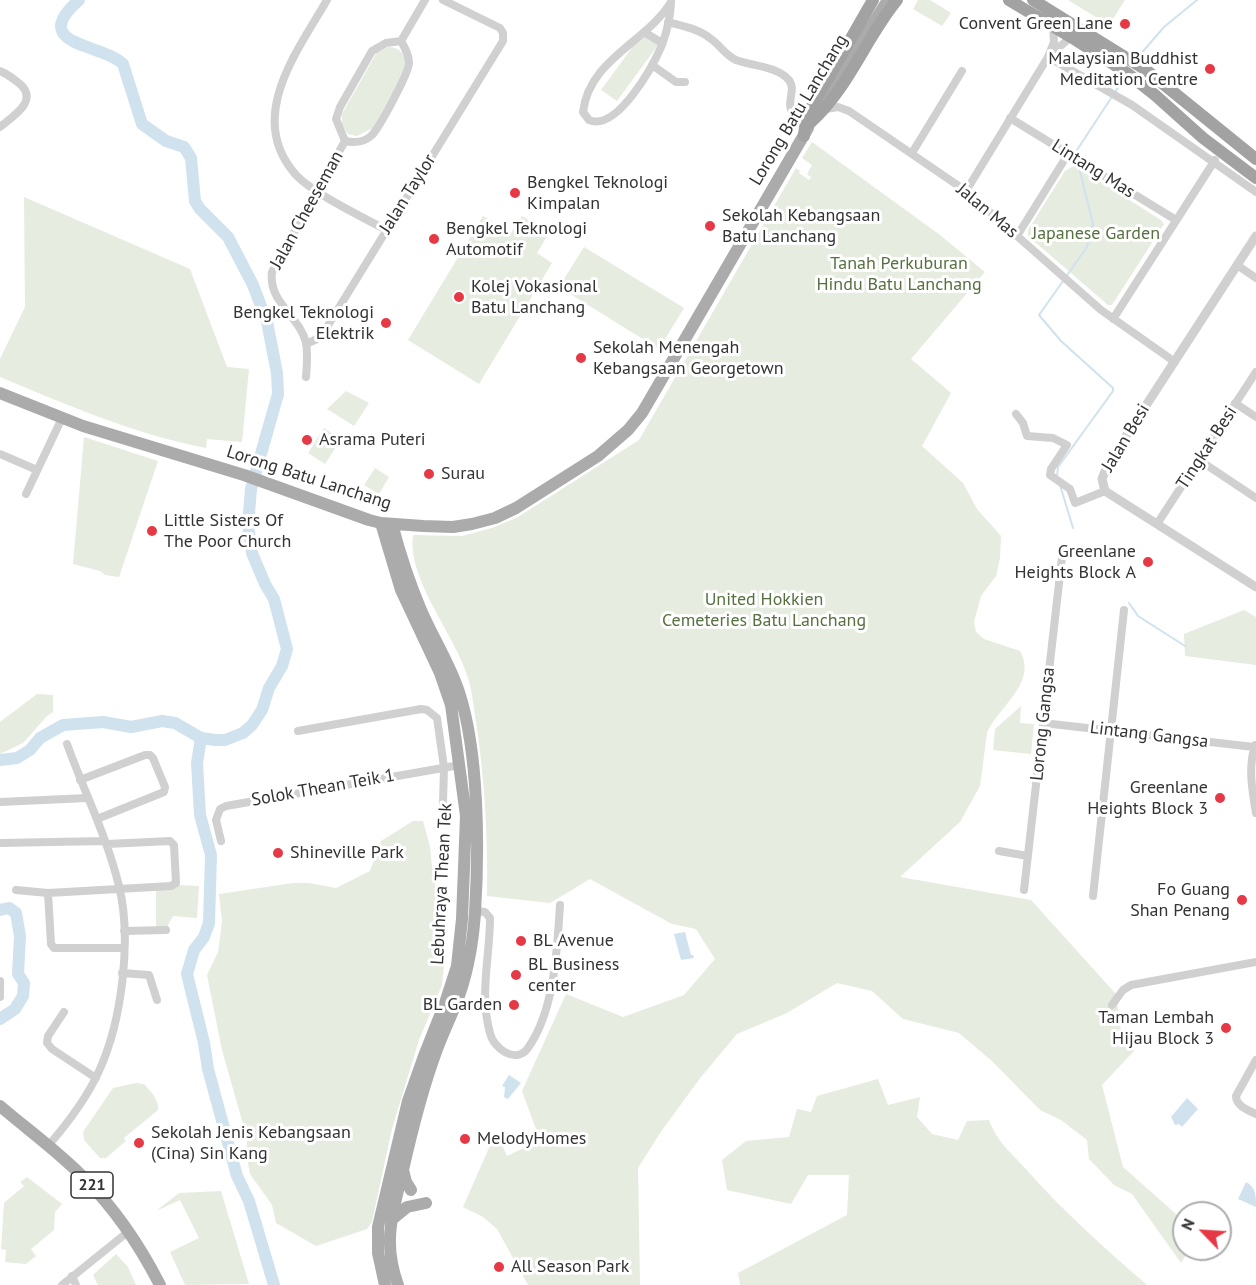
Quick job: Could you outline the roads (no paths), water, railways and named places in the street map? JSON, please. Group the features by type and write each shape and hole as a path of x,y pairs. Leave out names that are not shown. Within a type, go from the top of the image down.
{"highway":[{"path":"815,116 873,0"},
{"path":"815,116 839,92 897,0"},
{"path":"1009,0 1071,37 1140,83 1203,138 1256,178"},
{"path":"1033,0 1146,70 1256,159"},
{"path":"1211,124 1215,135 1256,167"}],"main road":[{"name":"Lorong Batu Lanchang","path":"0,393 62,418 386,524 453,527 495,518 516,508 598,456 628,430 654,394 815,116 888,0"},
{"name":"Lebuhraya Thean Tek","path":"386,524 460,694 467,728 477,827 475,911 470,960 435,1053 413,1125 391,1220 388,1242 393,1272 398,1285"},
{"name":"Lebuhraya Thean Tek","path":"385,1285 378,1253 378,1227 398,1141 416,1078 453,982 459,952 466,816 455,724 446,691 401,590 386,524"},
{"path":"402,562 404,536 408,531 423,526"},
{"path":"459,952 467,919 475,911 467,902 467,873 464,864"},
{"name":"221","path":"0,1106 87,1180 129,1231 160,1285"},
{"path":"378,1227 385,1215 391,1192 400,1189 393,1181 399,1154 398,1141"},
{"path":"391,1220 407,1207 426,1203"}],"street":[{"path":"327,0 281,82 274,122 281,153 297,176 318,191 386,230"},
{"path":"401,41 425,0"},
{"name":"Jalan Taylor","path":"306,344 317,339 327,327 504,37 500,28 443,0"},
{"path":"671,1 662,44 652,65 632,96 612,115 598,122 585,116 584,102 597,77 619,51 661,18 671,1"},
{"path":"668,22 689,27 709,37 731,58 780,73 792,86 789,105 791,110 815,116"},
{"path":"966,191 1048,57 1054,42 1053,26"},
{"path":"644,32 662,44"},
{"path":"1048,57 1071,37"},
{"name":"Jalan Cheeseman","path":"401,41 407,51 408,69 381,121 373,135 366,139 356,142 345,141 336,119 340,106 372,51 386,43 401,41"},
{"path":"1048,57 1119,98 1256,192"},
{"path":"652,65 676,82 685,82"},
{"path":"0,71 20,84 27,96 26,105 0,127"},
{"path":"912,153 962,71"},
{"name":"Jalan Mas","path":"839,92 839,99 849,111"},
{"name":"Jalan Mas","path":"815,116 838,107 849,111 912,153 966,191 1113,319 1175,362"},
{"name":"Lintang Mas","path":"1010,118 1176,220"},
{"name":"Jalan Cheeseman","path":"306,377 306,344 299,328 274,295 271,279 274,265 345,141"},
{"path":"1113,319 1221,151"},
{"path":"1017,236 1068,154"},
{"name":"Jalan Besi","path":"1256,236 1105,468 1102,479 1105,491 1256,587"},
{"path":"1237,265 1256,278"},
{"path":"1163,354 1166,362 1164,376"},
{"name":"Tingkat Besi","path":"1157,524 1256,372"},
{"path":"1236,404 1256,417"},
{"path":"1016,414 1023,423 1027,436 1053,438 1066,445 1051,469 1050,475 1071,491 1075,503 1105,491"},
{"path":"26,494 62,418"},
{"path":"0,454 37,470"},
{"path":"1199,460 1256,498"},
{"name":"Lorong Gangsa","path":"1024,890 1062,557"},
{"path":"1093,896 1124,610"},
{"path":"298,730 421,709 433,713 437,718 444,767 443,804"},
{"name":"Lintang Gangsa","path":"1043,723 1255,746"},
{"path":"48,1146 96,1078 112,1032 124,948 119,888 106,842 67,744"},
{"path":"1255,746 1251,776 1256,813"},
{"path":"80,780 145,755 153,758 165,787 164,792 97,819"},
{"name":"Solok Thean Teik 1","path":"221,841 216,820 220,809 226,806 460,765"},
{"path":"0,802 87,798"},
{"path":"0,843 167,840 174,845 177,880 174,885 48,893 15,890"},
{"path":"999,851 1028,856"},
{"path":"48,893 51,944 54,948 124,948"},
{"path":"475,911 485,912 490,918 484,992 490,1037 498,1048 513,1054 520,1053 527,1048 543,1014 556,969 560,905"},
{"path":"124,931 165,930"},
{"path":"1112,1005 1123,990 1131,985 1256,962"},
{"path":"122,973 149,975 158,1000"},
{"path":"0,981 0,997"},
{"path":"64,1012 48,1036 47,1044 96,1078"},
{"path":"1256,1060 1236,1096 1239,1105 1256,1114"},
{"path":"62,1285 129,1231"},
{"path":"72,1276 76,1285"}],"water":[{"path":"685,932 691,955 694,958 681,960 674,934"},
{"path":"509,1075 521,1083 508,1099 504,1097 505,1087 502,1086"},
{"path":"1187,1098 1198,1109 1182,1127 1179,1124 1175,1125 1171,1117"},
{"path":"1246,1182 1254,1189 1256,1207 1238,1199"}],"waterway":[{"path":"0,760 17,758 30,750 40,738 63,725 103,722 131,727 162,721 175,723 201,738 225,740 243,733 252,725 262,710 269,688 282,666 287,649 274,599 252,553 248,525 251,489 278,394 277,373 267,322 253,285 228,237 195,201 191,158 184,147 166,141 142,124 123,64 65,35 61,26 65,15 79,0"},
{"path":"1139,56 1164,27 1197,0"},
{"path":"1077,157 1077,150 1121,83"},
{"path":"1057,477 1058,467 1113,391 1113,388 1061,341 1039,315 1087,247 1093,224 1078,163"},
{"path":"1060,485 1073,528"},
{"path":"1129,603 1138,616 1185,646"},
{"path":"201,738 197,763 200,815 211,855 209,923 204,937 194,950 187,974 208,1069 237,1176 249,1201 274,1285"},
{"path":"0,910 9,908 16,913 20,936 18,974 24,983 23,996 15,1009 0,1019"}],"place":[{"name":"Convent Green Lane","path":"1125,24"},
{"name":"Malaysian Buddhist Meditation Centre","path":"1210,69"},
{"name":"Bengkel Teknologi Kimpalan","path":"515,193"},
{"name":"Sekolah Kebangsaan Batu Lanchang","path":"710,226"},
{"name":"Bengkel Teknologi Automotif","path":"434,239"},
{"name":"Kolej Vokasional Batu Lanchang","path":"459,297"},
{"name":"Bengkel Teknologi Elektrik","path":"386,323"},
{"name":"Sekolah Menengah Kebangsaan Georgetown","path":"581,358"},
{"name":"Asrama Puteri","path":"307,440"},
{"name":"Surau","path":"429,474"},
{"name":"Little Sisters Of The Poor Church","path":"152,531"},
{"name":"Greenlane Heights Block A","path":"1148,562"},
{"name":"Greenlane Heights Block 3","path":"1220,798"},
{"name":"Shineville Park","path":"278,853"},
{"name":"Fo Guang Shan Penang","path":"1242,900"},
{"name":"BL Avenue","path":"521,941"},
{"name":"BL Business center","path":"516,975"},
{"name":"BL Garden","path":"514,1005"},
{"name":"Taman Lembah Hijau Block 3","path":"1226,1028"},
{"name":"MelodyHomes","path":"465,1139"},
{"name":"Sekolah Jenis Kebangsaan (Cina) Sin Kang","path":"139,1143"},
{"name":"All Season Park","path":"499,1267"}],"park label":[{"name":"Japanese Garden","path":"1096,234"},
{"name":"Tanah Perkuburan Hindu Batu Lanchang","path":"899,274"},
{"name":"United Hokkien Cemeteries Batu Lanchang","path":"764,610"}]}
